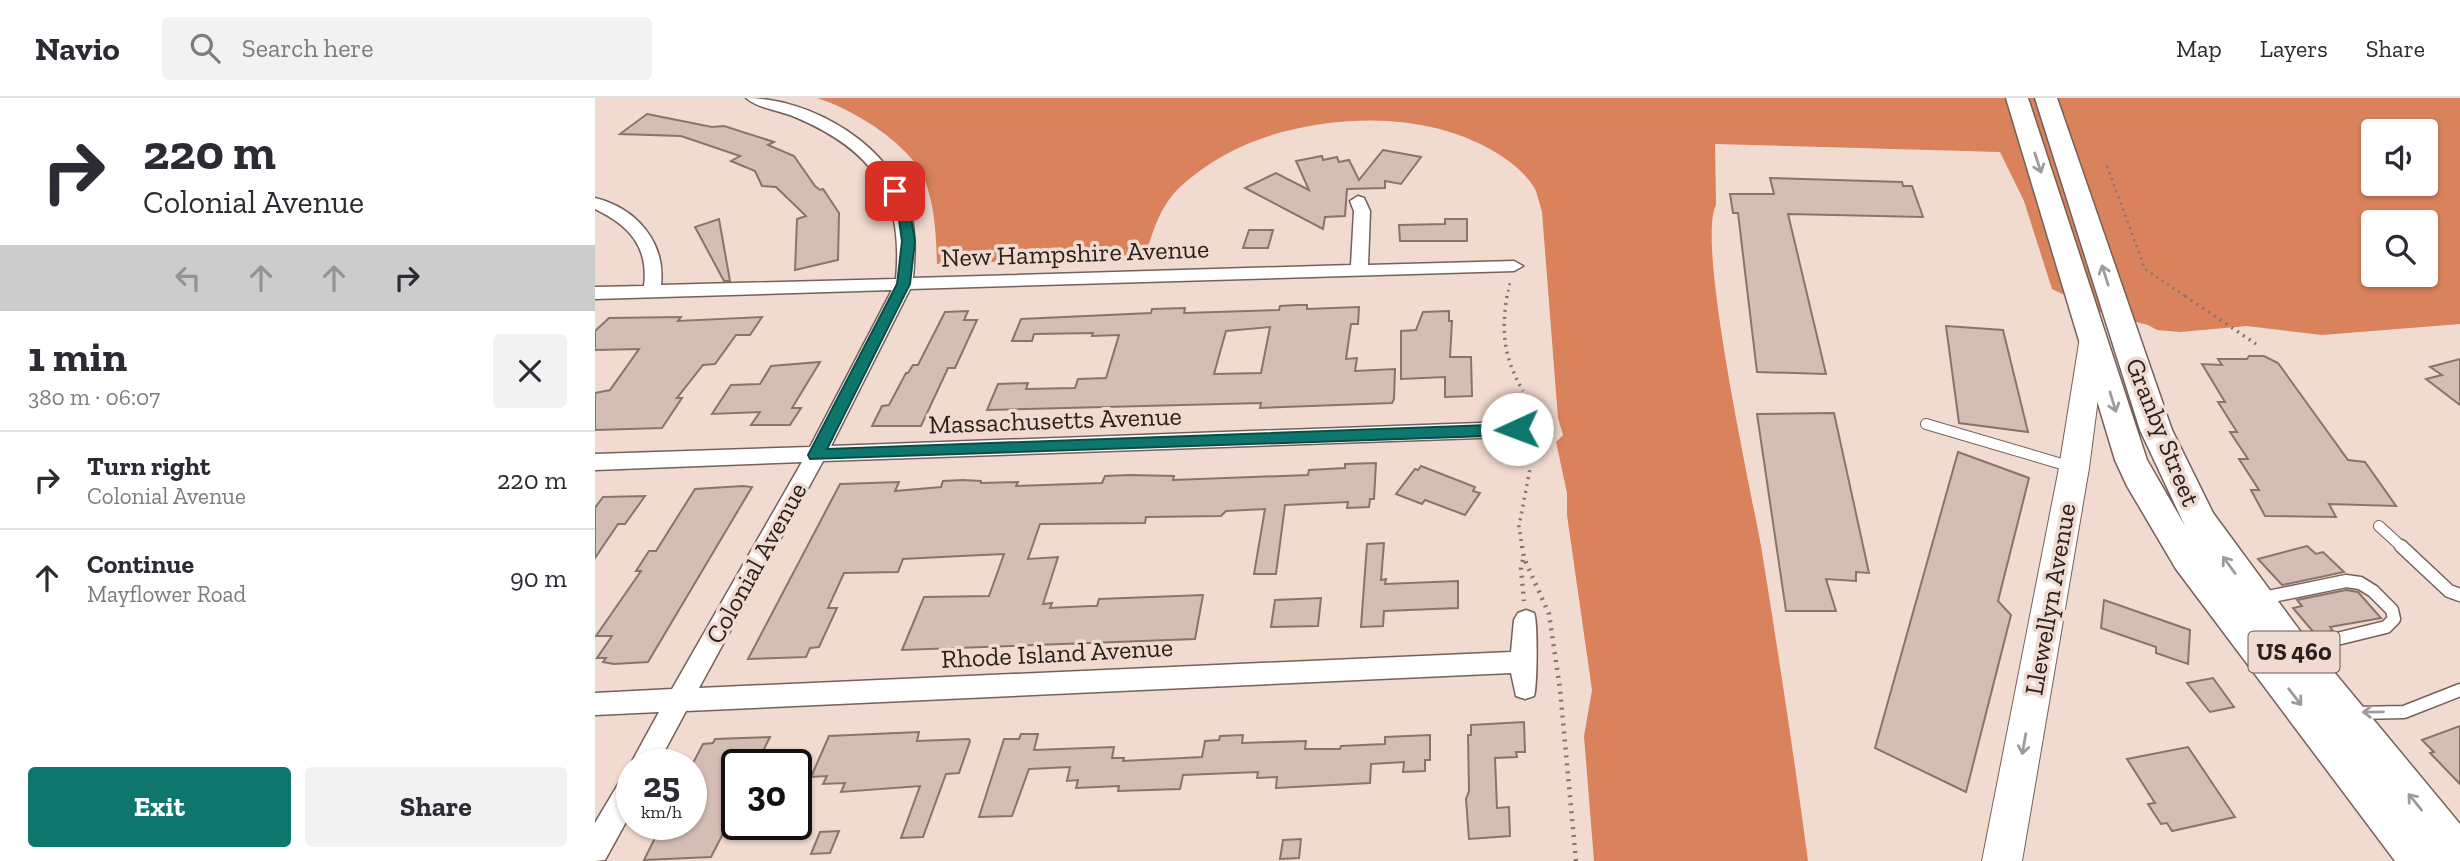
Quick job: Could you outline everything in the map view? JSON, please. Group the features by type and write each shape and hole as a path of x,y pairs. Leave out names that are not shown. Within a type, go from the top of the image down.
{"main road":[{"name":"Granby Street","path":"2017,98 2109,339"},
{"name":"Granby Street","path":"2046,98 2109,339 2131,460 2145,492 2162,522 2239,602 2278,653 2450,858"},
{"name":"Granby Street","path":"2278,653 2343,713 2450,858"}],"street":[{"path":"753,98 819,121 859,147 883,171 904,213 908,241 904,284"},
{"path":"1358,201 1362,211 1359,271"},
{"path":"595,203 628,220 648,243 656,272 652,291"},
{"name":"New Hampshire Avenue","path":"595,293 1514,266"},
{"name":"Colonial Avenue","path":"652,749 816,455 904,284"},
{"name":"Llewellyn Avenue","path":"2002,861 2074,468 2081,408 2109,339"},
{"path":"1522,403 1517,429 1525,461"},
{"name":"Massachusetts Avenue","path":"595,462 1517,429"},
{"path":"1525,688 1522,662 1526,620"},
{"name":"Rhode Island Avenue","path":"595,704 1522,662"},
{"path":"595,850 616,813"}],"lane":[{"path":"1926,424 2074,468"},
{"path":"2379,526 2449,591 2460,595"},
{"path":"2239,602 2346,581 2360,583 2374,591 2392,610 2394,619 2386,627 2278,653"},
{"path":"2343,713 2404,712 2460,690"}],"path":[{"path":"2107,166 2145,269 2256,344"},
{"path":"1514,266 1501,327 1503,349 1522,403"},
{"path":"1525,461 1519,526 1524,558 1549,614 1560,689 1576,861"},
{"path":"1524,558 1521,568 1526,620"}],"shaded area":[{"path":"817,98 2460,98 2460,324 2322,335 2247,326 2180,332 2157,330 2148,325 2104,314 2052,289 2024,201 2000,152 1715,144 1716,205 1712,228 1719,314 1761,546 1808,861 1594,861 1584,736 1592,690 1567,515 1567,493 1556,442 1563,435 1558,418 1542,212 1536,191 1522,172 1478,143 1424,126 1367,120 1310,126 1268,136 1241,147 1215,160 1191,177 1173,194 1162,211 1145,257 937,264 931,199 917,165 893,140 846,110"}],"building":[{"path":"647,114 712,127 724,126 774,142 768,145 794,156 815,186 823,189 839,213 838,260 795,270 797,219 806,216 776,187 762,186 755,171 731,161 740,156 681,136 620,134"},
{"path":"1383,150 1421,157 1401,184 1385,181 1385,188 1347,189 1345,216 1325,217 1323,229 1245,188 1276,173 1309,190 1296,161 1322,156 1323,160 1337,157 1339,162 1349,160 1359,180"},
{"path":"1770,178 1902,182 1903,186 1912,186 1923,217 1788,214 1826,374 1757,372 1738,213 1733,213 1730,194 1774,194"},
{"path":"719,219 730,281 724,281 695,227"},
{"path":"1445,219 1467,219 1467,241 1400,241 1399,225 1445,224"},
{"path":"1249,230 1273,230 1268,248 1243,248"},
{"path":"1307,305 1307,309 1359,307 1358,324 1351,324 1346,359 1357,358 1355,371 1395,369 1392,403 1260,408 1261,403 987,410 998,384 1028,383 1026,389 1075,388 1078,379 1106,378 1119,335 1034,334 1032,341 1012,341 1021,319 1151,313 1152,309 1185,308 1184,313 1279,310 1280,306","holes":["1270,327 1261,373 1214,374 1226,331"]},
{"path":"968,311 964,320 977,320 955,368 948,368 921,426 872,426 882,406 889,405 906,373 913,365 918,365 945,312"},
{"path":"1449,311 1449,321 1452,321 1450,357 1471,357 1472,396 1445,397 1445,377 1401,379 1401,331 1416,330 1423,312"},
{"path":"681,317 678,321 762,317 750,335 736,335 715,364 703,365 677,398 682,398 662,428 595,430 595,393 610,390 639,349 595,350 595,331 609,318"},
{"path":"1946,326 2003,330 2028,432 1959,423"},
{"path":"2249,356 2264,356 2278,363 2348,460 2365,462 2396,506 2329,504 2336,517 2265,516 2251,490 2259,490 2239,459 2248,459 2230,432 2237,432 2218,402 2225,402 2202,364 2222,365 2218,359 2247,359"},
{"path":"2460,359 2460,405 2426,379 2442,375 2430,367"},
{"path":"820,362 792,408 801,408 790,425 751,425 760,412 712,414 731,385 760,384 771,366"},
{"path":"1834,413 1869,573 1856,572 1856,581 1826,579 1836,611 1786,611 1757,414"},
{"path":"1958,452 2029,478 1998,601 2011,615 1966,792 1875,748"},
{"path":"1376,463 1374,499 1370,499 1369,507 1347,508 1348,502 1285,505 1276,574 1254,574 1265,509 1226,511 1221,516 1146,517 1145,523 1040,524 1028,559 1058,557 1043,604 1052,603 1050,608 1097,606 1099,599 1203,595 1195,639 902,650 924,597 989,596 1004,554 903,559 898,572 844,573 828,608 837,608 819,647 810,648 806,657 748,659 840,484 899,482 895,491 941,487 943,481 963,480 981,483 1018,482 1016,486 1102,483 1105,476 1130,475 1174,476 1173,480 1308,475 1309,470 1345,468 1345,464"},
{"path":"1421,466 1475,487 1473,491 1480,493 1465,515 1425,500 1422,504 1396,494 1415,469 1418,470"},
{"path":"752,487 648,662 614,664 603,662 606,658 597,658 612,636 596,636 641,571 636,571 649,551 656,551 695,489"},
{"path":"645,496 625,524 618,524 595,558 595,508 603,497"},
{"path":"1384,543 1381,580 1386,579 1385,584 1458,581 1458,608 1384,611 1383,626 1361,627 1367,544"},
{"path":"2307,546 2316,554 2323,552 2344,572 2282,585 2258,559"},
{"path":"2346,590 2358,592 2381,618 2330,627 2333,631 2315,634 2293,608 2302,606 2297,600"},
{"path":"1321,598 1318,626 1271,627 1275,600"},
{"path":"2104,600 2190,630 2188,664 2156,653 2156,647 2101,628"},
{"path":"2213,678 2234,707 2210,712 2187,683"},
{"path":"1524,722 1525,752 1516,752 1517,757 1495,758 1497,808 1509,807 1510,836 1469,839 1466,799 1469,791 1468,735 1471,735 1471,725"},
{"path":"2460,726 2460,784 2430,753 2434,752 2422,740"},
{"path":"919,732 917,741 970,741 959,773 946,774 923,837 901,838 920,786 841,792 845,783 823,784 827,776 812,777 812,775 829,736"},
{"path":"1021,734 1038,734 1034,750 1114,747 1112,758 1124,758 1123,761 1202,757 1205,741 1219,740 1220,736 1243,735 1242,743 1306,741 1305,749 1340,749 1341,746 1385,744 1385,737 1430,735 1430,760 1425,760 1425,771 1403,772 1404,762 1371,764 1370,783 1276,788 1277,777 1257,778 1258,772 1183,775 1180,789 1118,791 1119,786 1076,788 1078,780 1067,781 1070,767 1029,769 1012,816 979,817 1004,739 1019,739"},
{"path":"770,737 764,749 721,749 721,838 711,857 644,860 654,840 707,840 707,749 700,749 703,744 713,743 715,739"},
{"path":"2188,747 2235,817 2172,831 2167,823 2161,824 2148,804 2155,803 2127,759"},
{"path":"839,831 830,853 811,854 820,832"},
{"path":"1301,839 1299,858 1280,859 1283,840"}],"route":[{"path":"895,191 904,213 908,241 908,264 904,284 816,455 1517,429"}]}
